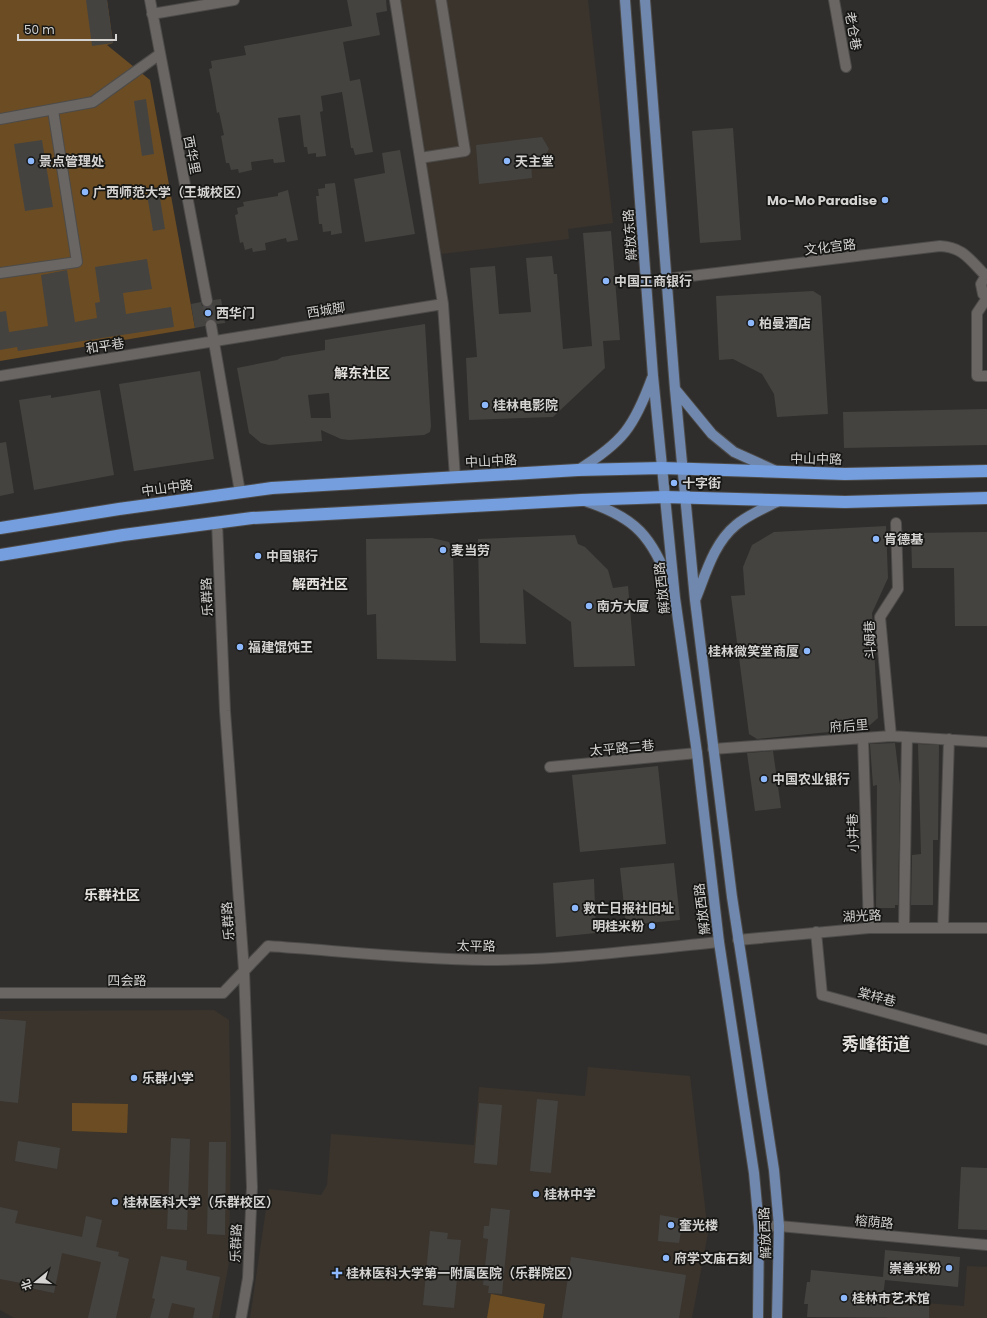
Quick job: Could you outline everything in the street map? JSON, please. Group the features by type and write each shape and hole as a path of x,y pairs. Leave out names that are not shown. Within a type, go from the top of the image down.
{"highway":[{"name":"中山中路","path":"0,528 240,492 455,477 578,470 662,468 845,474 987,471"},
{"path":"0,555 217,522 260,518 580,500 665,497 845,502 987,498"}],"main road":[{"name":"解放东路","path":"625,0 653,376 662,468"},
{"path":"645,0 674,389 712,434 734,452 779,473"},
{"path":"578,470 618,442 627,430 644,400 653,376"},
{"name":"解放西路","path":"674,389 695,600 713,749 738,940 774,1170 779,1226 777,1318"},
{"name":"解放西路","path":"662,468 675,598 696,753 718,942 754,1173 759,1227 758,1318"},
{"path":"580,500 621,515 639,529 652,546 663,567 675,598"},
{"path":"695,600 709,564 722,540 736,525 779,501"}],"street":[{"name":"西华里","path":"150,0 207,301"},
{"path":"152,14 234,0"},
{"path":"395,0 442,304 455,477"},
{"path":"420,158 465,152 441,0"},
{"name":"老仓巷","path":"834,0 846,67"},
{"path":"0,119 93,102 160,54"},
{"path":"0,273 77,262 53,110"},
{"name":"文化宫路","path":"666,279 940,246 951,246 961,250 986,275"},
{"path":"986,275 982,280 981,289 987,298 977,313 977,376 987,376"},
{"name":"西城脚","path":"214,341 442,304"},
{"path":"212,325 240,492"},
{"name":"和平巷","path":"0,376 214,341"},
{"name":"乐群路","path":"217,522 226,710 244,970 252,1187 248,1278 241,1318"},
{"name":"斗姆巷","path":"890,736 880,617 898,589 896,523"},
{"name":"府后里","path":"713,749 890,736 987,742"},
{"path":"904,928 907,736"},
{"name":"小井巷","path":"863,738 869,928"},
{"path":"943,928 949,739"},
{"name":"太平路二巷","path":"550,767 696,753"},
{"name":"湖光路","path":"738,940 869,928 987,928"},
{"name":"棠梓巷","path":"816,932 822,995 987,1040"},
{"name":"太平路","path":"244,970 268,946 420,957 486,960 559,956 718,942"},
{"name":"四会路","path":"0,993 223,992 244,970"},
{"name":"榕荫路","path":"759,1227 779,1226 987,1245"}],"shaded area":[{"name":"广西师范大学（王城校区）","path":"0,0 107,0 113,43 107,45 150,80 195,328 0,361"},
{"path":"395,0 588,0 613,223 568,229 569,239 441,254"},
{"name":"桂林医科大学（乐群校区）","path":"214,1010 229,1020 231,1142 229,1262 219,1318 14,1318 0,1310 0,1011"},
{"name":"桂林中学","path":"588,1067 690,1076 708,1233 692,1318 250,1318 269,1189 321,1195 327,1185 331,1134 474,1145 479,1087 585,1096"},
{"path":"72,1103 128,1104 127,1133 72,1131"},
{"path":"967,1266 987,1267 987,1318 886,1318 887,1300 964,1306"},
{"path":"491,1294 545,1304 543,1318 487,1318"}],"building":[{"path":"86,0 107,0 113,43 92,46"},
{"path":"347,0 386,0 387,11 376,13 380,35 343,42 350,81 360,79 373,152 355,155 353,148 351,148 342,92 321,96 323,111 320,112 326,156 316,157 316,153 308,154 307,147 304,147 300,115 278,118 285,162 274,163 273,159 251,162 252,170 239,173 238,169 231,170 229,163 226,163 221,136 224,135 219,112 217,113 209,69 212,68 211,61 246,55 244,46 352,26"},
{"path":"146,99 154,154 142,156 134,101"},
{"path":"733,128 741,240 700,243 692,131"},
{"name":"天主堂","path":"542,137 549,149 543,159 531,163 532,178 479,184 476,145"},
{"name":"景点管理处","path":"42,140 53,207 25,211 14,144"},
{"path":"400,150 415,234 365,242 354,179 385,173 382,153"},
{"path":"335,183 342,233 331,235 331,231 323,232 322,224 319,224 316,196 319,196 318,189 325,188 325,184"},
{"path":"288,190 298,240 287,242 286,238 265,243 266,250 253,252 252,248 245,250 243,242 240,243 235,215 238,214 237,208 244,206 243,202 278,196 278,193"},
{"path":"159,192 165,229 153,231 147,194"},
{"path":"611,231 620,340 603,341 605,368 553,417 469,420 466,358 477,357 470,268 495,266 499,314 531,312 526,258 552,256 554,274 557,274 563,349 592,346 583,233"},
{"path":"147,259 152,289 123,293 126,314 171,307 174,327 18,351 17,347 0,350 0,312 6,311 9,332 48,326 41,275 67,270 75,322 97,318 95,303 100,302 95,267"},
{"path":"813,291 821,296 828,414 777,417 774,394 762,374 733,359 719,360 716,296"},
{"name":"西华门","path":"221,299 225,323 217,324 214,319 210,319 205,322 205,326 195,328 191,304 201,302 202,306 208,307 212,306 213,300"},
{"path":"425,324 431,426 430,432 424,435 349,440 341,439 321,430 322,441 269,445 261,443 249,433 237,368 277,360 282,357 325,350 325,340","holes":["329,393 331,418 311,418 308,395"]},
{"path":"200,371 214,459 134,471 119,384"},
{"path":"100,390 114,475 34,490 19,400 51,395 51,398"},
{"path":"987,409 987,445 844,448 843,412"},
{"path":"6,442 14,493 0,496 0,443"},
{"name":"桂林微笑堂商厦","path":"886,526 888,578 872,613 878,718 870,725 860,729 757,739 749,734 731,596 745,595 743,567 752,545 774,532"},
{"path":"987,532 987,626 955,626 954,568 912,568 911,533"},
{"name":"南方大厦","path":"575,535 578,544 585,547 608,570 613,588 628,586 635,666 574,667 571,622 523,589 526,644 480,643 478,539"},
{"path":"432,538 449,542 453,553 456,661 377,659 376,614 367,615 366,539"},
{"path":"895,743 900,785 898,905 895,905 895,908 876,908 877,785 873,786 870,744"},
{"path":"918,744 939,745 938,840 933,840 933,905 911,905 912,855 921,854"},
{"name":"中国农业银行","path":"773,751 781,808 755,811 747,753"},
{"path":"658,766 666,844 580,852 572,775"},
{"path":"674,863 680,920 626,925 620,868"},
{"name":"救亡日报社旧址","path":"594,879 596,933 556,937 553,883"},
{"path":"0,1019 26,1021 18,1103 0,1101"},
{"path":"537,1099 558,1101 551,1173 530,1171"},
{"path":"479,1103 502,1105 497,1165 474,1163"},
{"path":"171,1138 190,1139 187,1230 167,1229"},
{"path":"18,1141 60,1148 57,1169 15,1161"},
{"path":"209,1142 226,1142 225,1235 207,1234"},
{"path":"961,1167 987,1168 987,1230 958,1229"},
{"path":"0,1207 18,1211 15,1223 82,1237 86,1216 102,1220 96,1247 119,1252 118,1256 129,1259 116,1318 88,1318 101,1262 62,1253 54,1293 20,1286 21,1283 0,1279"},
{"path":"491,1208 510,1210 502,1294 488,1293 489,1286 483,1285 488,1239 483,1238 484,1226 489,1226"},
{"name":"奎光楼","path":"660,1215 683,1219 679,1243 658,1241"},
{"path":"430,1231 448,1233 447,1239 461,1240 454,1308 423,1305"},
{"path":"885,1250 960,1257 958,1287 885,1280 882,1305 929,1306 929,1318 807,1317 808,1304 804,1304 807,1282 810,1282 811,1270 883,1277"},
{"path":"161,1256 187,1261 186,1270 220,1277 212,1318 193,1318 195,1308 172,1303 168,1318 150,1318 155,1299 152,1298"},
{"path":"571,1257 686,1275 679,1318 562,1318"}],"tunnel":[{"path":"207,301 211,325"}],"place":[{"name":"景点管理处","path":"31,161"},
{"name":"天主堂","path":"507,161"},
{"name":"广西师范大学（王城校区）","path":"85,192"},
{"name":"Mo-Mo Paradise","path":"885,200"},
{"name":"中国工商银行","path":"606,281"},
{"name":"西华门","path":"208,313"},
{"name":"柏曼酒店","path":"751,323"},
{"name":"桂林电影院","path":"485,405"},
{"name":"十字街","path":"674,483"},
{"name":"肯德基","path":"876,539"},
{"name":"麦当劳","path":"443,550"},
{"name":"中国银行","path":"258,556"},
{"name":"南方大厦","path":"589,606"},
{"name":"福建馄饨王","path":"240,647"},
{"name":"桂林微笑堂商厦","path":"807,651"},
{"name":"中国农业银行","path":"764,779"},
{"name":"救亡日报社旧址","path":"575,908"},
{"name":"明桂米粉","path":"652,926"},
{"name":"乐群小学","path":"134,1078"},
{"name":"桂林中学","path":"536,1194"},
{"name":"桂林医科大学（乐群校区）","path":"115,1202"},
{"name":"奎光楼","path":"671,1225"},
{"name":"府学文庙石刻","path":"666,1258"},
{"name":"崇善米粉","path":"949,1268"},
{"name":"桂林医科大学第一附属医院（乐群院区）","path":"337,1273"},
{"name":"桂林市艺术馆","path":"844,1298"}],"district":[{"name":"解东社区","path":"362,373"},
{"name":"解西社区","path":"320,584"},
{"name":"乐群社区","path":"112,895"},
{"name":"秀峰街道","path":"876,1044"}]}
